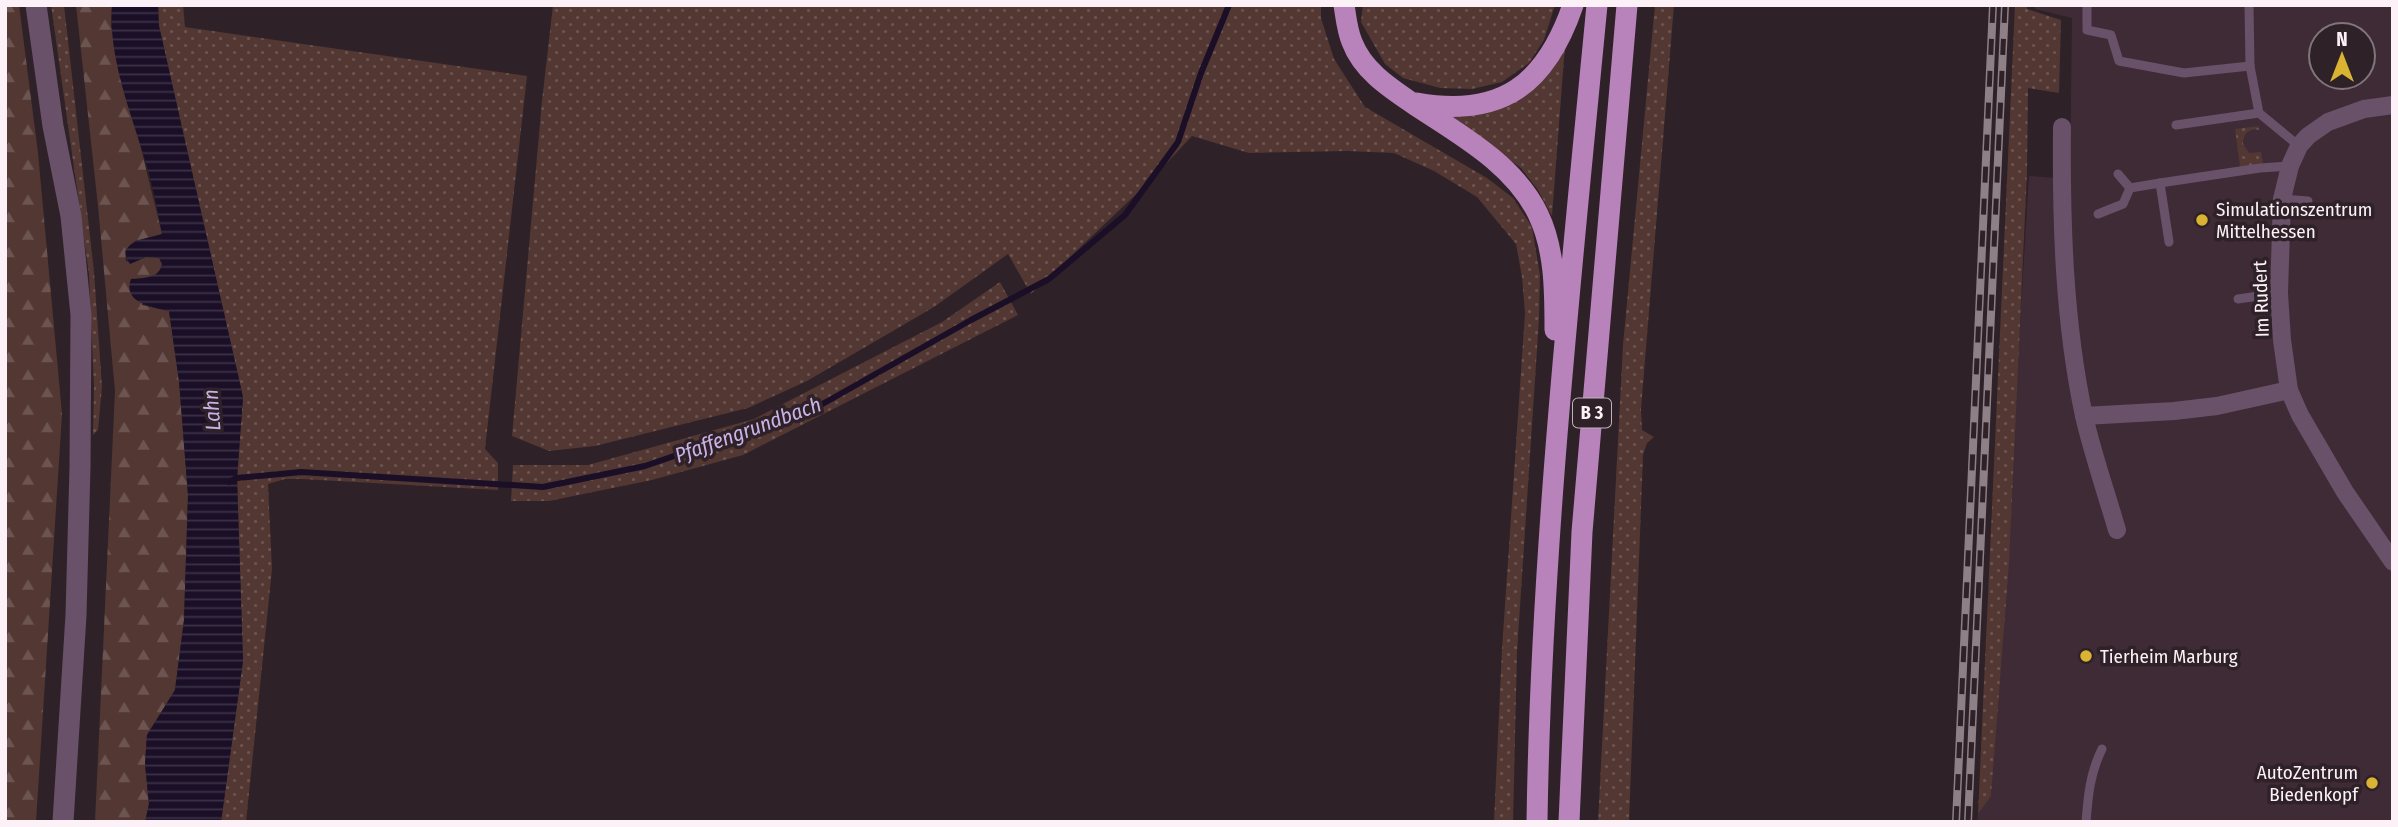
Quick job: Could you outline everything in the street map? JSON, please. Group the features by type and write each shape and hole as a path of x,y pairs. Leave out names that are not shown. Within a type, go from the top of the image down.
{"highway":[{"name":"B 3","path":"1344,5 1352,42 1360,57 1386,85 1495,161 1528,196 1539,215 1552,262 1554,284 1557,444"},
{"name":"B 3","path":"1411,102 1460,106 1504,97 1523,86 1541,69 1554,50 1573,5"},
{"name":"B 3","path":"1537,822 1542,641 1597,5"},
{"name":"B 3","path":"1569,822 1582,532 1627,5"}],"street":[{"path":"36,5 53,127 71,216 81,315 76,615 63,822"},
{"name":"Im Rudert","path":"2393,105 2364,109 2328,122 2308,136 2300,146 2290,166 2281,199 2280,293 2282,340 2289,390 2300,415 2345,492 2393,562"},
{"path":"2062,127 2061,207 2074,354 2084,415 2117,530"},
{"path":"2084,415 2217,406 2289,390"}],"lane":[{"path":"2087,5 2087,30 2111,34 2119,61 2184,73 2250,66"},
{"path":"2249,5 2250,66 2259,113 2300,146"},
{"path":"2176,125 2259,113"},
{"path":"2130,188 2260,168 2290,166"},
{"path":"2118,174 2130,188"},
{"path":"2160,183 2169,242"},
{"path":"2098,214 2123,204 2130,188"},
{"path":"2281,199 2308,201"},
{"path":"2238,299 2280,293"},
{"path":"2086,822 2089,784 2102,749"}],"shaded area":[{"path":"2035,5 2393,5 2393,822 1977,822 1978,814 1991,795 2029,176 2070,179 2072,18 2035,9"}],"green space":[{"path":"5,5 19,5 38,153 62,414 36,822 5,822"},
{"path":"51,5 64,5 94,272 102,387 98,430 93,435 94,388 89,274"},
{"path":"76,5 112,5 111,26 162,234 135,241 125,251 126,261 132,263 146,257 159,257 162,264 160,271 143,278 142,305 169,311 179,381 188,495 184,620 175,690 147,735 145,764 149,804 145,822 95,822 115,391"},
{"path":"158,5 183,5 185,27 527,76 485,449 498,463 498,490 302,479 285,479 268,484 272,569 246,822 221,822 243,661 237,478 243,397 159,26"},
{"path":"553,5 1321,5 1321,18 1334,59 1365,107 1487,178 1513,198 1532,227 1540,275 1539,319 1517,652 1513,822 1494,822 1502,649 1525,313 1516,244 1477,197 1434,171 1394,153 1249,153 1192,136 1150,181 1031,294 1008,254 934,307 807,381 748,408 595,446 549,451 512,436"},
{"path":"1363,5 1555,5 1544,40 1529,63 1502,82 1472,89 1440,88 1403,78 1385,64 1361,22"},
{"path":"1655,5 1674,5 1641,409 1642,430 1654,437 1647,443 1643,455 1629,822 1598,822 1623,345"},
{"path":"2015,5 2027,5 2027,9 2061,20 2059,93 2028,88 2027,172 2009,563 1991,796 1978,814"},
{"path":"1565,46 1552,216 1538,190 1521,168 1443,112 1481,107"},
{"path":"2259,126 2259,130 2247,132 2243,144 2249,153 2261,152 2263,163 2240,167 2235,129"},
{"path":"1000,282 1018,315 743,455 652,480 549,501 511,501 513,465 588,465 754,419 942,322"}],"water":[{"name":"Lahn","path":"112,5 158,5 159,26 243,397 237,478 243,661 221,822 145,822 149,804 145,764 147,735 175,690 184,620 188,495 179,381 169,311 135,299 129,287 131,279 154,275 162,264 159,258 146,257 130,264 126,256 127,250 135,242 162,234 150,178 118,68"}],"waterway":[{"name":"Pfaffengrundbach","path":"229,482 237,478 301,472 543,487 645,466 819,406 1049,279 1125,215 1178,142 1201,73 1229,5"}],"railway":[{"path":"1956,822 1993,5"},
{"path":"1968,822 2005,5"}],"place":[{"name":"Simulationszentrum Mittelhessen","path":"2202,220"},
{"name":"Tierheim Marburg","path":"2086,656"},
{"name":"AutoZentrum Biedenkopf","path":"2372,783"}]}
